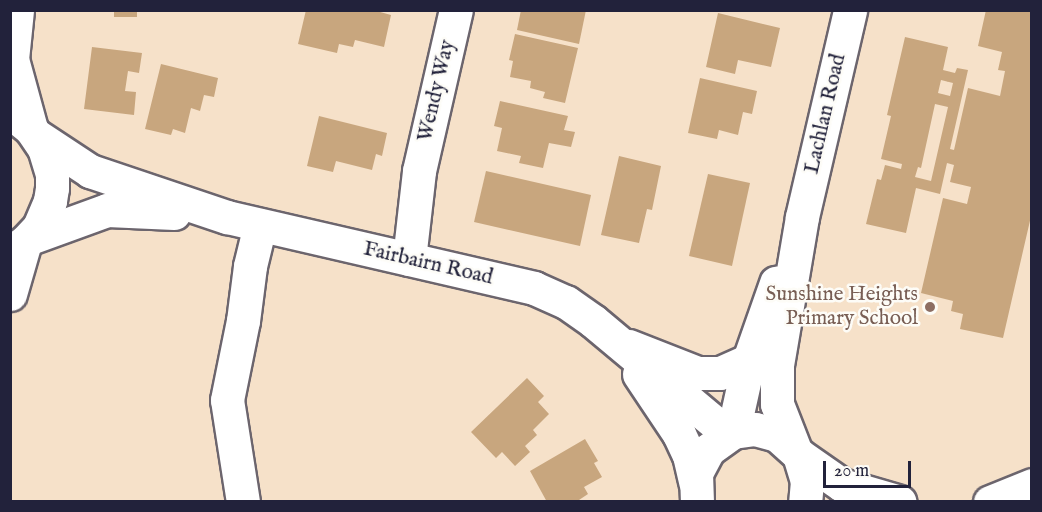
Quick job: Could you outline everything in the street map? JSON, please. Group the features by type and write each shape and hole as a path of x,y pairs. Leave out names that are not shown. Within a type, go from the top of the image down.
{"street":[{"path":"10,294 22,244 45,215 52,188 49,160 26,126 12,59 17,10"},
{"name":"Wendy Way","path":"398,257 401,210 419,171 456,10"},
{"name":"Lachlan Road","path":"805,501 807,481 780,413 776,377 802,217 850,10"},
{"name":"Fairbairn Road","path":"26,126 90,171 227,217 534,288 566,302 730,433"},
{"name":"Fairbairn Road","path":"22,244 107,210 227,217"},
{"name":"Lachlan Road","path":"730,433 748,360 802,217"},
{"path":"243,501 227,400 243,321 250,266 268,227"},
{"name":"Fairbairn Road","path":"616,340 675,366 698,373 720,373 748,360"},
{"name":"Fairbairn Road","path":"616,340 680,434 689,455 696,492"},
{"path":"696,492 702,457 714,443 730,433 744,429 766,431 787,442 842,485 900,501"},
{"path":"990,501 1032,486"}],"building":[{"path":"114,10 137,10 137,17 114,17"},
{"path":"306,10 373,10 391,15 384,47 355,40 353,47 339,44 337,53 298,44"},
{"path":"521,10 586,10 579,44 517,30"},
{"path":"986,10 1032,10 1032,212 1003,338 960,329 963,314 951,311 953,301 921,293 943,198 967,204 971,187 950,182 954,165 947,163 940,194 916,188 906,233 866,224 877,179 881,180 885,165 901,169 902,164 881,159 891,116 887,115 905,37 948,47 943,70 955,73 957,68 968,70 950,149 954,150 968,88 1000,96 1005,71 998,70 1002,52 978,46","holes":["941,80 953,83 950,96 938,93","935,104 948,107 931,181 915,177 918,167 921,168"]},
{"path":"718,13 780,28 771,67 738,60 735,74 706,67"},
{"path":"515,34 578,48 565,103 543,98 545,92 530,88 531,81 510,77 513,61 509,60"},
{"path":"92,47 142,53 139,73 128,71 125,91 136,92 134,115 84,109"},
{"path":"161,64 218,78 214,97 204,95 200,111 191,108 185,133 173,129 171,135 145,129"},
{"path":"700,78 757,91 752,114 743,112 738,135 719,130 717,139 688,133"},
{"path":"500,101 568,116 564,130 575,132 571,147 549,143 543,168 519,163 521,156 497,151 502,128 494,126"},
{"path":"319,116 387,133 382,156 376,154 372,170 336,161 333,172 307,166"},
{"path":"619,156 661,166 652,210 647,209 639,243 601,235"},
{"path":"486,171 591,195 580,246 474,222"},
{"path":"708,174 750,183 732,266 689,256"},
{"path":"527,378 544,396 538,402 549,414 533,430 537,435 525,446 530,452 515,466 502,452 496,458 471,432"},
{"path":"585,439 598,461 594,463 602,477 584,487 588,494 576,502 547,502 530,471"}],"place":[{"name":"Sunshine Heights Primary School","path":"930,307"}]}
